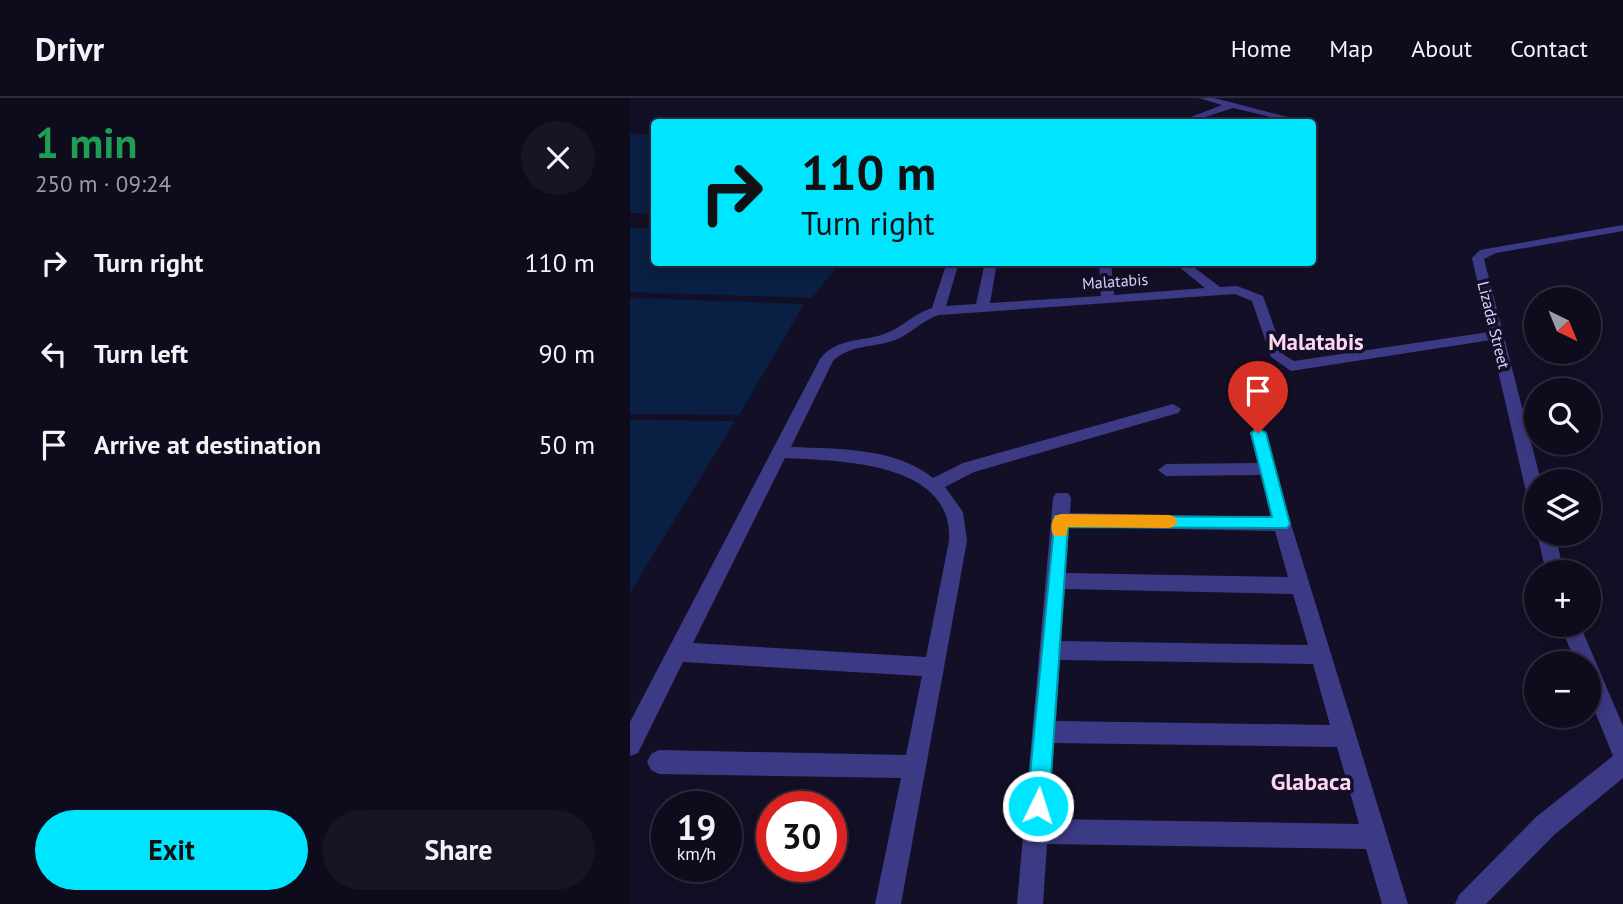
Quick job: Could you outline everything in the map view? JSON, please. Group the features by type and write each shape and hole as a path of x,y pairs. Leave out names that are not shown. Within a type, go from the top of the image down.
{"street":[{"path":"1203,98 1283,117"},
{"path":"1191,119 1232,105"},
{"name":"Lizada Street","path":"1530,469 1481,273 1480,256 1494,250 1623,228"},
{"path":"938,311 952,266"},
{"path":"982,308 990,266"},
{"path":"1105,266 1108,299"},
{"path":"1184,266 1217,291"},
{"name":"Malatabis","path":"630,745 831,355 852,344 890,337 914,319 938,311 1237,290 1258,299 1278,357 1291,366 1497,334"},
{"path":"933,486 969,467 1173,409"},
{"path":"1258,433 1282,524 1395,904"},
{"path":"780,452 873,459 904,466 933,486 947,499 957,514 960,529 888,904"},
{"path":"1166,470 1268,469"},
{"path":"1030,904 1062,498"},
{"path":"1061,520 1282,524"},
{"path":"1056,581 1301,586"},
{"path":"1050,650 1321,655"},
{"path":"677,652 934,667"},
{"path":"1601,700 1623,753"},
{"path":"1044,732 1345,736"},
{"path":"659,762 915,767"},
{"path":"1468,904 1545,826 1623,763"},
{"path":"1036,831 1374,836"}],"water":[{"path":"630,133 651,135 651,213 630,213"},
{"path":"630,228 651,228 651,266 838,266 812,298 630,292"},
{"path":"630,298 804,304 739,415 630,414"},
{"path":"630,420 735,421 630,593"}],"slow traffic":[{"path":"1060,532 1061,520 1169,522"}],"district":[{"name":"Malatabis","path":"1316,342"},
{"name":"Glabaca","path":"1311,782"}],"route":[{"path":"1038,806 1061,520 1282,524 1258,433"}]}
